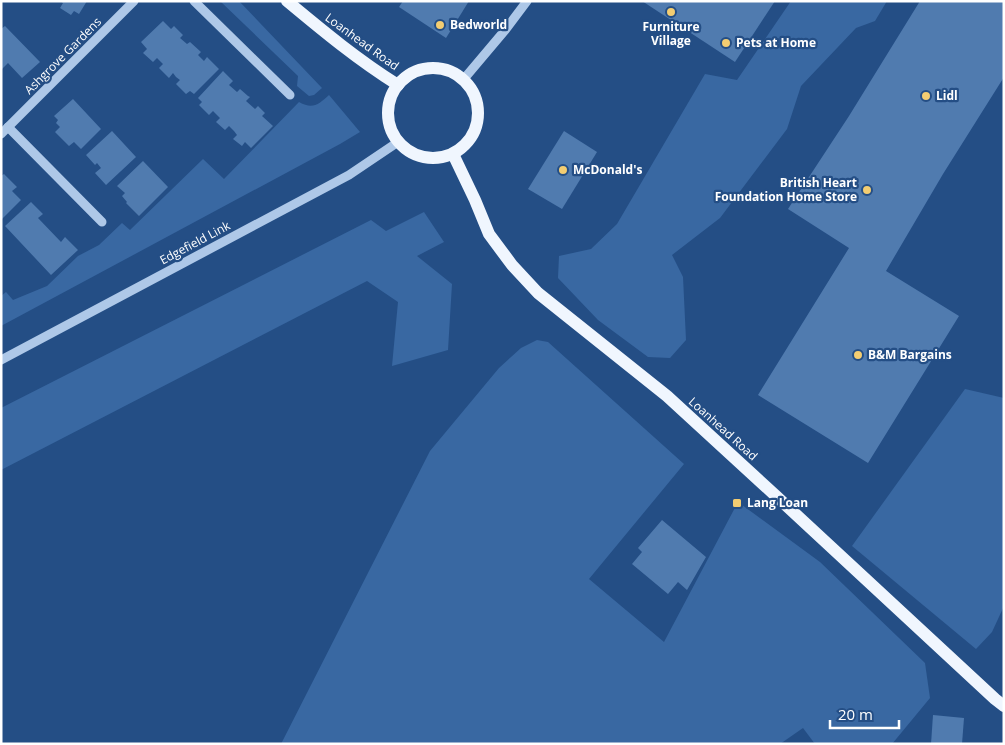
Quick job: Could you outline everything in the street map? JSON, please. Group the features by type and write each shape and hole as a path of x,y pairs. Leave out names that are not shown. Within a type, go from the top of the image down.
{"main road":[{"name":"Loanhead Road","path":"287,1 363,62 398,85"},
{"path":"430,69 442,69 463,80 472,92 477,105 477,120 473,134 453,154 438,158 423,158 409,152 398,142 390,129 388,114 390,98 398,85 407,76 418,71 430,69"},
{"name":"Loanhead Road","path":"453,154 489,234 512,265 538,293 667,396 1004,706"}],"street":[{"name":"Ashgrove Gardens","path":"102,222 5,131 134,1"},
{"path":"194,1 290,95"},
{"path":"463,80 527,1"},
{"name":"Edgefield Link","path":"1,360 348,175 398,142"}],"shaded area":[{"path":"220,1 239,1 322,88 314,95 309,96 297,86 298,76"},
{"path":"791,1 887,1 875,21 856,28 801,86 787,129 720,218 672,255 683,277 686,340 670,358 648,357 598,320 558,278 559,256 591,249 617,224 705,74 737,80"},
{"path":"329,95 360,132 1,326 1,296 6,292 13,300 47,286 78,256 99,245 122,223 130,230 203,159 224,179 299,102 312,106"},
{"path":"424,212 444,242 417,256 452,284 448,350 392,366 398,302 367,281 1,470 1,408 371,220 386,231"},
{"path":"537,340 548,342 684,464 589,579 664,642 738,502 820,562 925,663 930,698 892,744 815,744 803,728 780,744 281,744 430,451 499,368 521,348"},
{"path":"965,389 1004,398 1004,606 992,632 976,649 852,546"}],"building":[{"path":"60,1 87,1 79,14 74,11 71,15 60,8 63,3"},
{"name":"Bedworld","path":"403,1 469,1 446,38 399,7"},
{"name":"Pets at Home","path":"642,1 775,1 735,62"},
{"path":"920,1 1004,1 1004,77 943,174 886,271 959,316 868,463 758,395 849,248 788,209 849,116"},
{"path":"163,21 171,29 174,26 183,35 180,38 187,44 190,42 201,52 198,55 204,61 207,57 219,69 194,94 190,91 186,94 176,84 180,80 173,73 169,78 159,68 163,64 157,58 153,62 143,53 147,49 141,42"},
{"path":"5,26 40,62 22,78 8,63 1,70 1,29"},
{"path":"223,71 233,81 229,85 237,92 240,89 250,97 246,101 255,109 258,106 265,113 262,116 273,126 251,148 245,142 242,146 233,139 237,135 229,126 225,130 216,122 220,118 213,111 209,115 199,105 202,102 198,98"},
{"path":"73,99 101,129 81,149 74,142 69,146 55,132 60,127 56,123 58,120 54,116"},
{"path":"112,131 136,157 106,185 95,173 101,168 97,163 95,165 86,155"},
{"name":"McDonald's","path":"564,131 597,152 562,209 528,189"},
{"path":"143,161 168,187 139,216 126,203 122,196 125,193 117,186"},
{"path":"4,174 17,187 12,191 21,200 1,220 1,176"},
{"path":"31,202 43,214 38,218 61,242 65,237 78,250 51,275 5,226"},
{"path":"662,520 706,557 687,590 678,582 668,594 632,564 642,552 638,548"},
{"path":"933,715 964,718 962,744 931,744"}],"place":[{"name":"Furniture Village","path":"671,12"},
{"name":"Bedworld","path":"440,25"},
{"name":"Pets at Home","path":"726,43"},
{"name":"Lidl","path":"926,96"},
{"name":"McDonald's","path":"563,170"},
{"name":"British Heart Foundation Home Store","path":"867,190"},
{"name":"B&M Bargains","path":"858,355"},
{"name":"Lang Loan","path":"737,503"}]}
